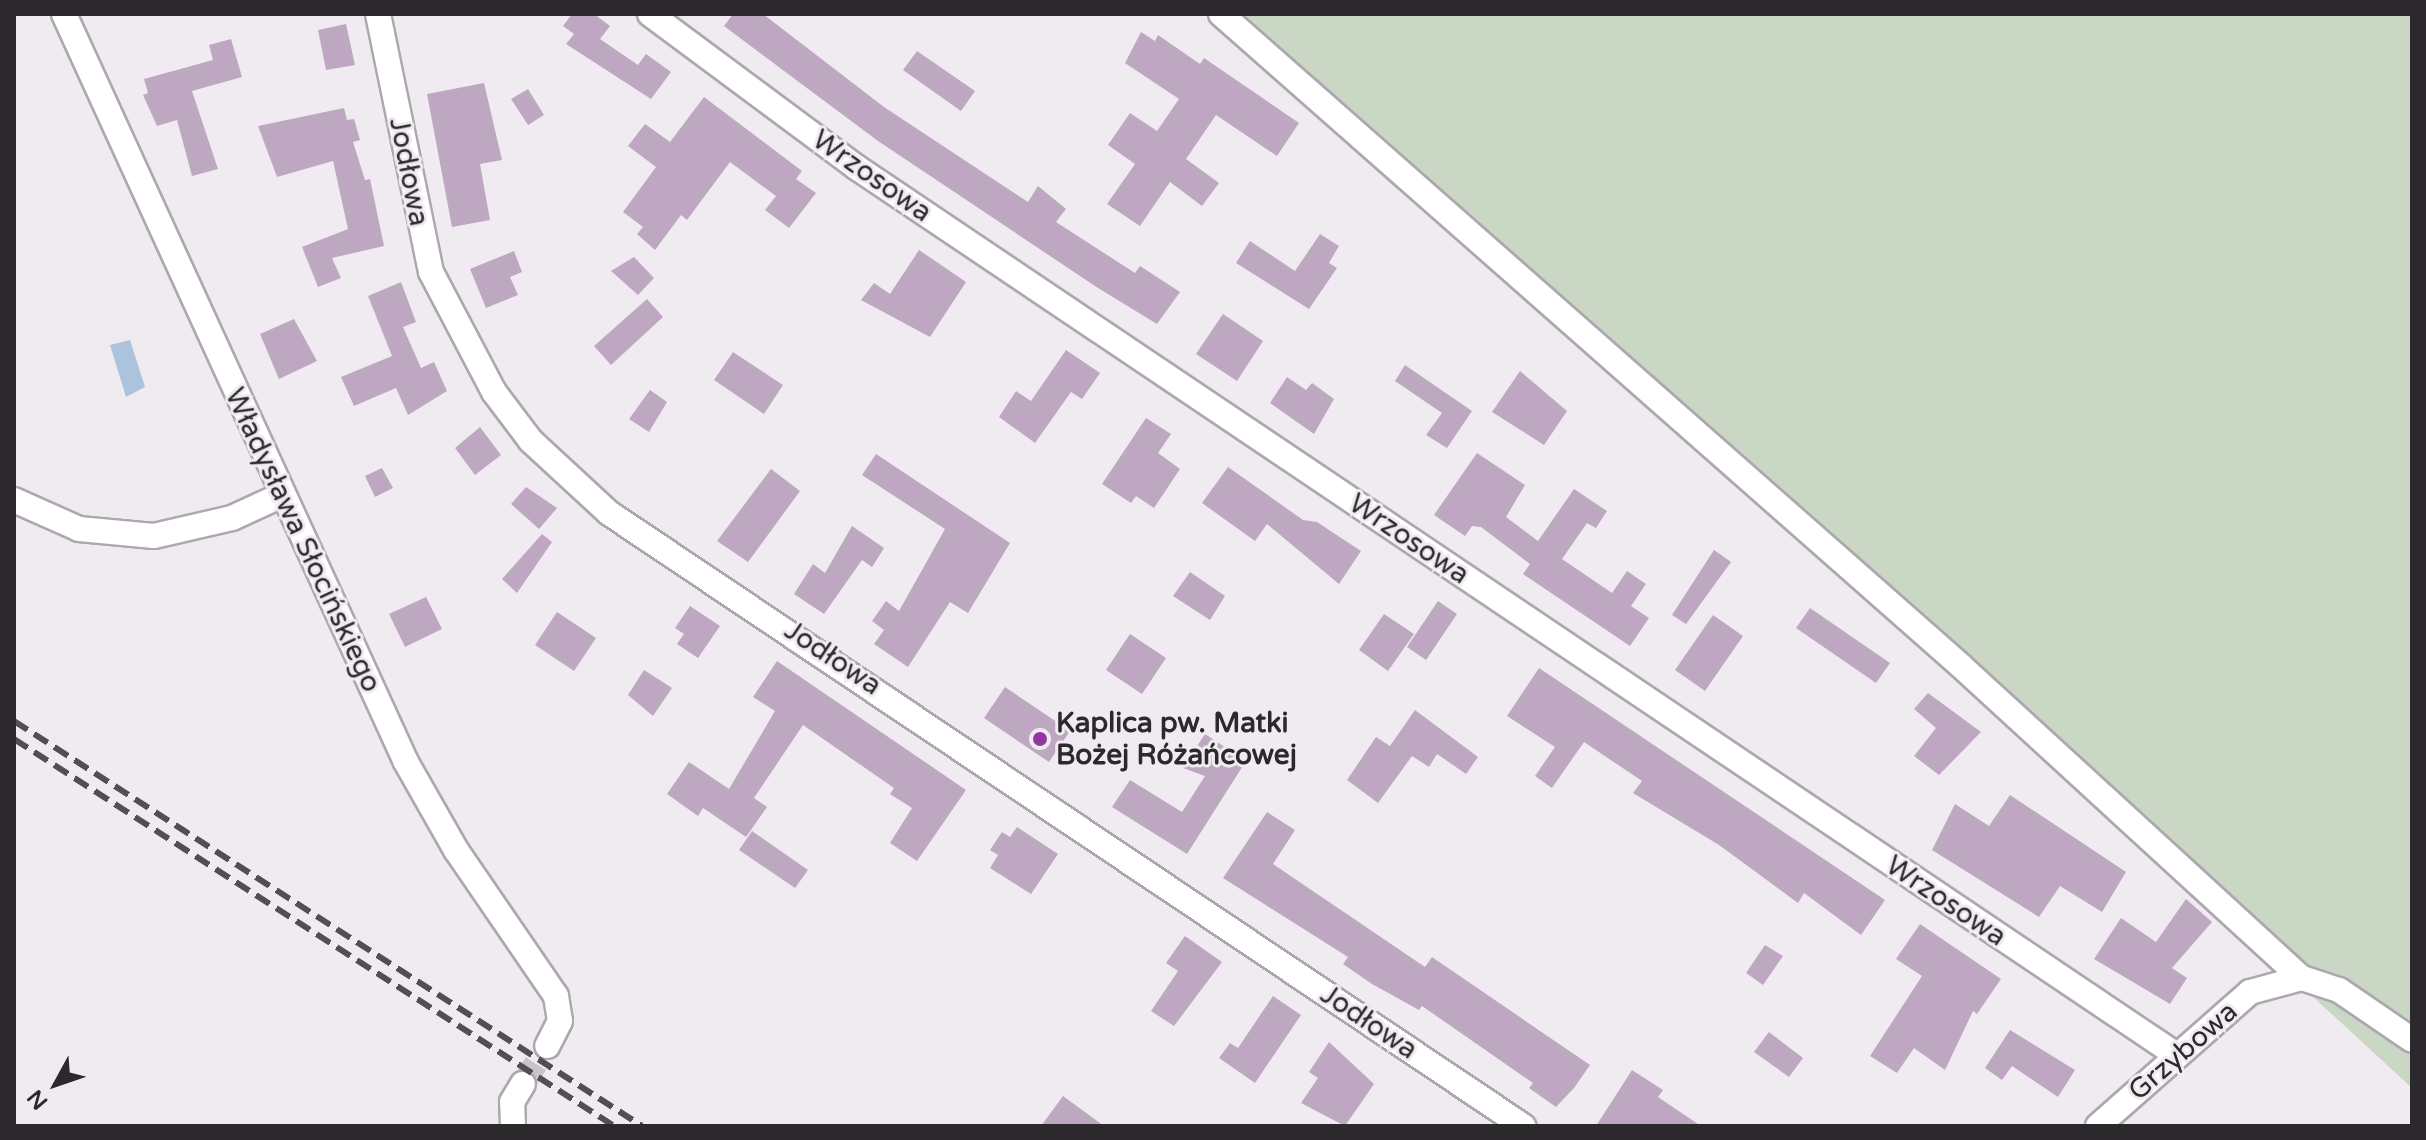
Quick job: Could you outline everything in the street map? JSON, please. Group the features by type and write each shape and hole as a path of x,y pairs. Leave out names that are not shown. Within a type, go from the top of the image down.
{"street":[{"name":"Władysława Słocińskiego","path":"64,14 282,495 428,802 556,996 560,1021 547,1046"},
{"name":"Jodłowa","path":"378,14 431,272 494,392 531,441 609,513 725,585 1523,1126"},
{"name":"Wrzosowa","path":"650,14 856,167 2175,1054"},
{"path":"1221,14 1961,666 2302,978 2339,990 2412,1040"},
{"path":"14,500 79,529 154,536 232,518 282,495"},
{"name":"Grzybowa","path":"2098,1126 2175,1054 2250,992 2302,978"},
{"path":"513,1126 512,1102 523,1084"}],"green space":[{"path":"1215,14 2412,14 2412,1088 2285,971"}],"water":[{"path":"130,340 145,387 126,397 110,345"}],"building":[{"path":"572,14 594,14 610,26 600,39 638,65 646,54 671,72 651,99 566,44 574,34 563,26"},
{"path":"733,14 763,14 884,107 1028,202 1038,186 1066,209 1056,222 1135,273 1140,266 1180,292 1157,324 1098,288 878,141 724,26"},
{"path":"346,24 355,65 326,70 318,30"},
{"path":"1141,32 1155,41 1158,35 1200,64 1204,58 1299,123 1277,156 1216,115 1186,159 1219,183 1202,206 1170,182 1140,226 1107,204 1135,164 1108,145 1130,113 1157,131 1179,99 1125,63"},
{"path":"231,39 242,77 192,91 218,169 192,176 177,120 157,126 143,95 148,93 144,79 213,60 209,45"},
{"path":"917,51 975,91 961,111 903,70"},
{"path":"484,83 502,160 480,164 490,220 452,227 427,94"},
{"path":"528,89 544,115 528,125 511,99"},
{"path":"704,97 802,171 796,179 816,193 789,228 765,210 776,196 730,162 687,220 681,215 655,250 637,234 643,227 623,212 656,167 628,146 645,124 670,142"},
{"path":"344,108 347,120 354,119 360,140 353,142 365,180 370,179 384,246 332,258 341,278 318,287 302,247 348,229 333,161 277,177 258,126"},
{"path":"1320,234 1339,246 1329,263 1337,268 1309,309 1236,263 1250,241 1295,271"},
{"path":"919,250 966,282 930,337 861,300 874,283 890,294"},
{"path":"514,251 522,272 510,277 518,295 486,308 470,269"},
{"path":"634,257 654,278 638,295 611,271"},
{"path":"401,282 416,322 403,327 421,368 434,362 447,391 408,415 396,388 354,406 341,377 392,356 368,296"},
{"path":"647,299 663,317 611,365 594,346"},
{"path":"1223,314 1263,341 1237,381 1196,354"},
{"path":"294,319 317,361 279,379 260,334"},
{"path":"1066,350 1100,373 1082,399 1071,392 1035,443 999,417 1016,391 1031,401"},
{"path":"733,352 783,385 764,414 714,380"},
{"path":"1405,365 1472,411 1447,448 1426,435 1442,413 1395,381"},
{"path":"1520,371 1567,411 1544,445 1492,412"},
{"path":"1287,377 1306,390 1312,383 1334,399 1314,434 1270,403"},
{"path":"650,390 667,402 649,432 629,419"},
{"path":"1146,418 1171,434 1158,453 1180,469 1154,508 1136,496 1131,503 1102,484"},
{"path":"480,427 501,455 475,475 455,448"},
{"path":"1477,453 1525,485 1506,517 1538,541 1574,489 1607,511 1596,528 1587,523 1562,559 1612,593 1627,571 1646,584 1631,606 1649,618 1630,646 1523,574 1530,564 1481,527 1472,526 1465,536 1434,515"},
{"path":"876,454 1010,543 968,613 950,602 908,667 874,644 884,630 872,621 886,601 899,611 945,529 862,475"},
{"path":"1228,467 1303,520 1317,522 1361,551 1339,584 1267,524 1255,541 1202,503"},
{"path":"382,468 393,488 375,497 365,476"},
{"path":"771,469 800,491 748,562 717,541"},
{"path":"526,487 557,508 539,529 511,504"},
{"path":"852,526 884,548 872,567 862,560 824,614 794,594 813,564 825,573"},
{"path":"542,534 552,542 517,593 502,579"},
{"path":"1714,550 1731,562 1686,624 1672,615"},
{"path":"1190,572 1225,596 1210,620 1173,596"},
{"path":"426,597 442,629 405,647 389,614"},
{"path":"1438,601 1457,614 1426,660 1407,647"},
{"path":"690,606 720,626 698,658 677,644 684,634 675,628"},
{"path":"1810,608 1890,663 1876,683 1796,628"},
{"path":"557,612 596,638 574,671 535,645"},
{"path":"1384,614 1414,634 1388,671 1359,650"},
{"path":"1713,615 1743,636 1705,691 1675,670"},
{"path":"1130,634 1166,658 1142,694 1106,670"},
{"path":"777,661 966,790 917,861 890,843 912,808 890,794 894,788 803,725 754,798 767,807 746,837 703,808 698,816 667,794 689,762 729,789 775,711 753,697"},
{"path":"1539,668 1885,900 1861,935 1804,893 1798,903 1719,845 1633,793 1642,781 1584,742 1552,788 1535,776 1555,747 1507,716"},
{"path":"644,670 672,688 653,716 628,695"},
{"name":"Kaplica pw. Matki Bożej Różańcowej","path":"1005,687 1070,731 1049,762 984,718"},
{"path":"1928,693 1981,732 1939,775 1914,756 1936,728 1914,709"},
{"path":"1415,710 1478,757 1466,774 1437,754 1429,767 1412,756 1378,803 1347,780 1376,737 1390,746"},
{"path":"1205,734 1246,761 1187,854 1112,807 1130,780 1182,812 1205,776 1183,768"},
{"path":"2010,795 2126,872 2102,912 2060,886 2039,917 1932,850 1955,804 1989,826"},
{"path":"1267,812 1295,830 1273,864 1425,967 1432,957 1590,1065 1556,1107 1529,1088 1533,1083 1422,1006 1419,1010 1372,984 1343,964 1348,957 1223,878"},
{"path":"1017,827 1058,854 1031,894 990,868 998,855 990,850 1002,832 1010,837"},
{"path":"752,831 808,870 795,888 739,850"},
{"path":"2186,899 2212,922 2172,968 2187,978 2170,1004 2094,959 2121,918 2156,942"},
{"path":"1920,924 2001,979 1977,1014 1973,1011 1945,1070 1914,1048 1897,1073 1870,1056 1922,976 1896,959"},
{"path":"1185,936 1222,962 1174,1026 1151,1011 1178,971 1166,963"},
{"path":"1765,945 1783,956 1763,985 1746,973"},
{"path":"1273,996 1301,1015 1255,1083 1219,1058 1230,1043 1238,1048"},
{"path":"2010,1030 2075,1070 2058,1097 2012,1066 2002,1080 1985,1068"},
{"path":"1769,1032 1803,1058 1789,1077 1754,1052"},
{"path":"1329,1042 1374,1084 1345,1126 1301,1103 1318,1078 1309,1072"},
{"path":"1632,1070 1663,1090 1658,1097 1701,1126 1596,1126"},
{"path":"1063,1096 1104,1126 1041,1126"}],"tunnel":[{"path":"523,1084 547,1046"}],"railway":[{"path":"14,721 642,1126"},
{"path":"14,739 614,1126"}],"place":[{"name":"Kaplica pw. Matki Bożej Różańcowej","path":"1040,739"}]}
